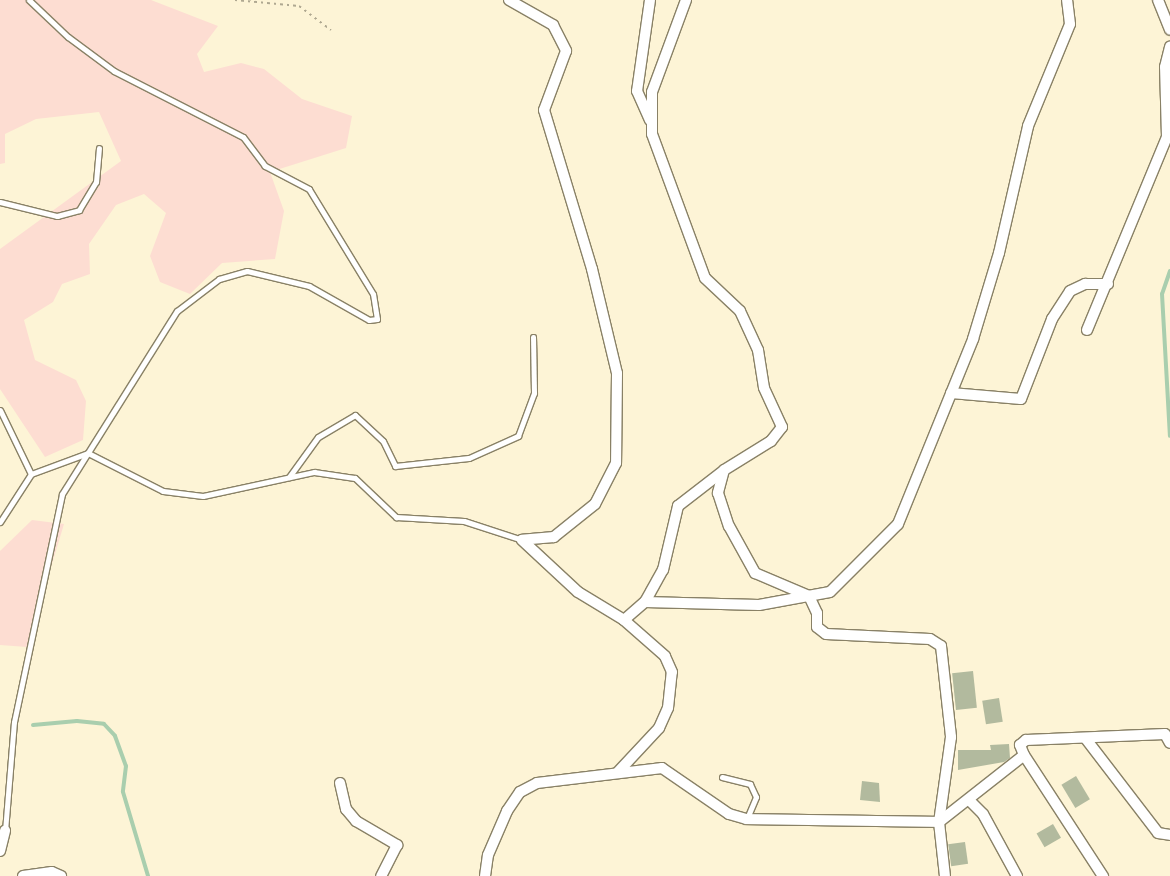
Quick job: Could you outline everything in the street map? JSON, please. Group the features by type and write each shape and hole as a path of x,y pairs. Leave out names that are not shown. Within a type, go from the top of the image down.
{"street":[{"path":"509,0 553,25 566,52 544,110 592,268 617,373 616,463 595,504 554,537 522,540"},
{"path":"650,0 637,91 651,123"},
{"path":"624,620 645,602 663,570 678,506 724,470 771,441 782,427 764,388 758,350 740,311 704,278 655,146 651,123 652,92 686,0"},
{"path":"645,602 759,605 830,592 898,524 951,393 999,253 1028,126 1070,24 1067,0"},
{"path":"1158,0 1170,30"},
{"path":"1087,330 1108,284 1168,137 1165,67 1170,47"},
{"path":"951,393 1021,399 1052,319 1070,291 1085,284 1108,284"},
{"path":"724,470 718,493 728,526 755,573 809,596 817,613 817,627 826,634 930,639 940,646 951,737 939,822 944,876"},
{"path":"522,540 578,592 624,620 665,656 672,672 668,708 659,728 618,772"},
{"path":"1103,876 1024,755 1020,745 1026,740 1086,739 1165,734 1170,743"},
{"path":"1086,739 1158,833 1170,835"},
{"path":"485,876 488,855 520,792 537,783 662,768 729,814 746,819 939,822 970,801 1024,755"},
{"path":"340,783 346,809 356,821 397,845 381,876"},
{"path":"970,801 983,814 1017,876"},
{"path":"0,851 3,837"},
{"path":"23,876 52,872 61,876"}],"lane":[{"path":"3,837 14,722 42,578 62,494 177,311 220,279 247,271 309,286 369,320 377,319 377,308 368,285 309,189 265,166 243,137 114,71 68,37 29,0"},
{"path":"0,202 57,216 79,210 96,182 99,148"},
{"path":"288,478 318,438 355,415 383,440 395,466 468,458 518,436 534,393 533,337"},
{"path":"0,410 31,474"},
{"path":"0,522 31,474 88,453 163,491 203,496 314,472 355,478 396,518 464,521 522,540"},
{"path":"722,777 750,784 756,797 746,819"}],"path":[{"path":"235,0 299,6 331,30"}],"shaded area":[{"path":"0,0 151,0 218,26 197,54 204,72 241,63 264,69 302,99 352,116 346,148 270,172 284,211 275,259 222,263 190,294 160,282 150,256 166,213 144,194 116,205 89,244 90,274 62,284 53,302 24,320 35,360 76,380 86,401 83,440 45,457 0,389 0,249 121,161 99,112 36,119 5,134 5,163 0,164"},
{"path":"32,520 64,524 27,647 0,645 0,551"}],"building":[{"path":"973,671 977,708 956,710 952,673"},
{"path":"999,698 1003,722 986,724 982,701"},
{"path":"1009,744 1010,758 1004,762 958,770 958,750 991,750 990,745"},
{"path":"1076,776 1090,799 1075,808 1061,785"},
{"path":"862,781 879,783 880,802 860,800"},
{"path":"1053,824 1061,838 1045,847 1037,834"},
{"path":"965,842 968,864 951,866 948,844"}],"waterway":[{"path":"1170,271 1162,294 1170,436"},
{"path":"33,725 77,721 104,724 115,736 126,766 123,792 148,876"}]}
